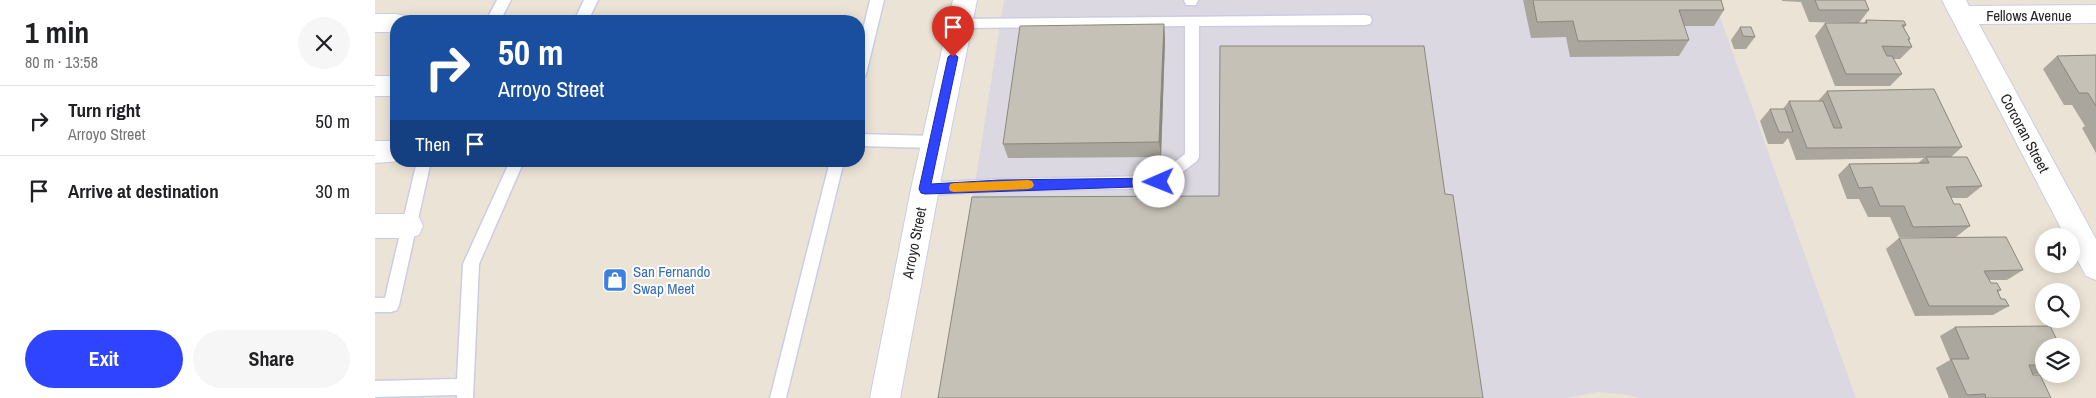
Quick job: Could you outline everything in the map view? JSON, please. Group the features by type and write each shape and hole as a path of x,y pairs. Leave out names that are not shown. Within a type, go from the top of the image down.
{"street":[{"name":"Fellows Avenue","path":"1958,8 2096,14"},
{"name":"Corcoran Street","path":"1958,8 2096,267"},
{"name":"Arroyo Street","path":"885,398 925,189 963,12"},
{"path":"375,24 390,23"},
{"path":"375,86 390,86"},
{"path":"375,152 390,152"},
{"path":"375,226 409,226"}],"lane":[{"path":"496,15 504,0"},
{"path":"584,15 591,0"},
{"path":"865,49 877,0"},
{"path":"963,12 1192,23 1365,20"},
{"path":"925,189 999,185 1159,182 1193,157 1192,23"},
{"path":"865,140 935,142"},
{"path":"375,305 391,305 423,167"},
{"path":"375,389 466,392 471,264 514,167"},
{"path":"778,398 836,167"}],"shaded area":[{"path":"1004,0 1714,0 1856,398 1639,398 1629,395 1597,392 1567,398 941,398"}],"building":[{"path":"1533,0 1721,0 1724,10 1679,10 1689,40 1578,41 1573,21 1537,22"},
{"path":"1815,0 1865,0 1869,10 1819,10"},
{"path":"1866,20 1904,21 1906,25 1902,25 1912,47 1882,46 1887,56 1892,56 1902,74 1846,74 1825,23 1867,23"},
{"path":"1164,24 1159,142 1003,144 1020,26"},
{"path":"1740,27 1751,27 1755,37 1743,36"},
{"path":"1220,46 1424,46 1445,194 1453,195 1483,398 938,398 972,197 1219,196"},
{"path":"2096,55 2096,106 2088,93 2079,93 2057,56"},
{"path":"1934,89 1962,147 1807,148 1789,101 1823,101 1834,128 1842,128 1827,91"},
{"path":"1770,109 1785,109 1793,132 1779,132"},
{"path":"1926,157 1967,157 1982,186 1946,187 1954,204 1960,204 1970,226 1913,227 1904,206 1880,206 1872,187 1859,188 1849,164 1929,163"},
{"path":"2006,237 2023,270 1984,271 1991,283 1997,283 2001,290 1997,290 2001,299 2005,299 2009,306 1929,306 1899,238"},
{"path":"2035,326 2035,328 2051,328 2056,338 2035,338 2035,365 2029,365 2033,375 2035,375 2035,383 2044,383 2051,398 1986,398 1985,394 1967,395 1951,359 1969,359 1955,327"}],"slow traffic":[{"path":"954,188 1028,185"}],"place":[{"name":"San Fernando Swap Meet","path":"615,280"}],"route":[{"path":"953,57 925,189 999,185 1159,182"}]}
